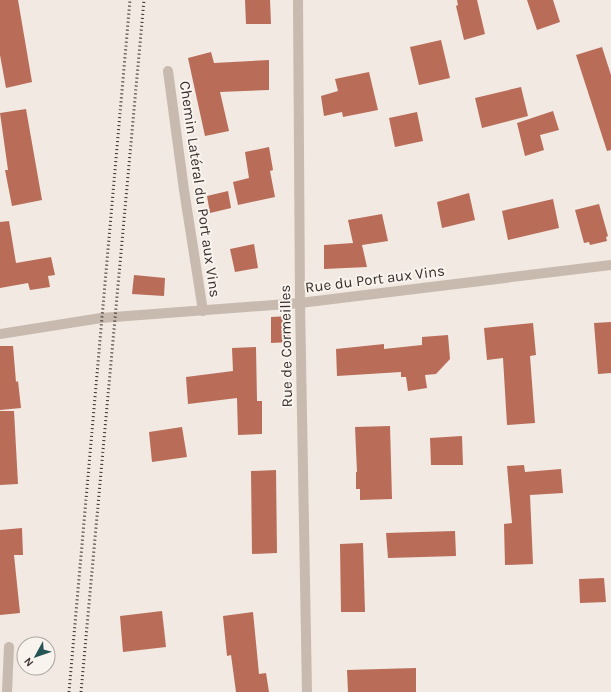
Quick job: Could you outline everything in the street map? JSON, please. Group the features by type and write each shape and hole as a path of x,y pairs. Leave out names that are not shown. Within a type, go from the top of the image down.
{"street":[{"name":"Rue de Cormeilles","path":"298,0 300,303 307,692"},
{"name":"Chemin Latéral du Port aux Vins","path":"168,71 184,190 203,311"},
{"name":"Rue du Port aux Vins","path":"0,334 101,318 300,303 611,265"},
{"path":"7,692 9,646"}],"building":[{"path":"0,0 18,0 32,82 6,88 0,55"},
{"path":"245,0 270,0 271,24 246,24"},
{"path":"457,0 477,0 485,34 464,40 456,6 458,5"},
{"path":"527,0 553,0 560,22 537,30"},
{"path":"441,40 450,78 419,85 410,47"},
{"path":"602,47 611,75 611,150 607,151 576,55"},
{"path":"211,52 214,63 269,60 269,90 220,92 229,131 205,136 188,58"},
{"path":"369,72 378,110 343,117 342,112 324,116 321,96 338,91 335,79"},
{"path":"521,87 528,116 482,128 475,98"},
{"path":"26,109 42,200 12,206 5,170 8,170 0,113"},
{"path":"553,111 559,130 540,135 544,150 525,156 517,123"},
{"path":"417,112 423,141 395,147 389,118"},
{"path":"269,147 273,170 270,171 275,197 238,205 233,182 249,178 245,152"},
{"path":"228,191 231,208 210,213 207,196"},
{"path":"469,193 475,220 442,228 437,202"},
{"path":"553,199 559,228 508,240 502,211"},
{"path":"599,204 608,236 606,237 607,241 590,245 589,242 584,243 575,210"},
{"path":"382,214 388,241 362,245 367,267 324,269 324,245 353,243 348,220"},
{"path":"9,221 16,263 51,257 55,275 48,276 50,287 30,290 28,283 0,288 0,222"},
{"path":"254,244 258,268 235,272 230,249"},
{"path":"134,275 165,278 164,296 132,294"},
{"path":"290,316 290,342 271,343 271,317"},
{"path":"611,322 611,373 598,374 594,323"},
{"path":"533,323 536,355 530,356 535,423 507,425 503,358 487,360 484,328"},
{"path":"448,335 450,359 436,374 425,375 427,388 408,391 406,377 401,377 401,372 337,376 336,349 384,344 384,349 422,345 422,337"},
{"path":"0,346 13,346 16,382 18,381 21,408 0,410"},
{"path":"256,347 257,401 262,401 262,434 238,435 237,398 188,404 186,377 233,371 232,348"},
{"path":"0,411 14,411 18,484 0,485"},
{"path":"390,426 392,499 360,500 360,489 356,489 357,472 355,427"},
{"path":"182,427 187,457 152,462 149,432"},
{"path":"462,436 463,465 431,465 430,438"},
{"path":"524,465 525,472 561,469 563,493 530,495 533,564 505,565 504,524 512,523 507,466"},
{"path":"276,470 277,553 252,554 251,471"},
{"path":"22,528 23,555 14,555 20,613 0,615 0,530"},
{"path":"455,531 456,556 388,558 386,533"},
{"path":"363,543 365,612 341,612 340,544"},
{"path":"604,578 606,602 580,603 579,579"},
{"path":"162,611 166,647 123,652 120,616"},
{"path":"253,612 259,674 266,673 269,692 236,692 231,655 227,656 223,616"},
{"path":"416,668 416,692 348,692 347,670"}],"railway":[{"path":"69,692 130,0"},
{"path":"81,692 144,0"}]}
